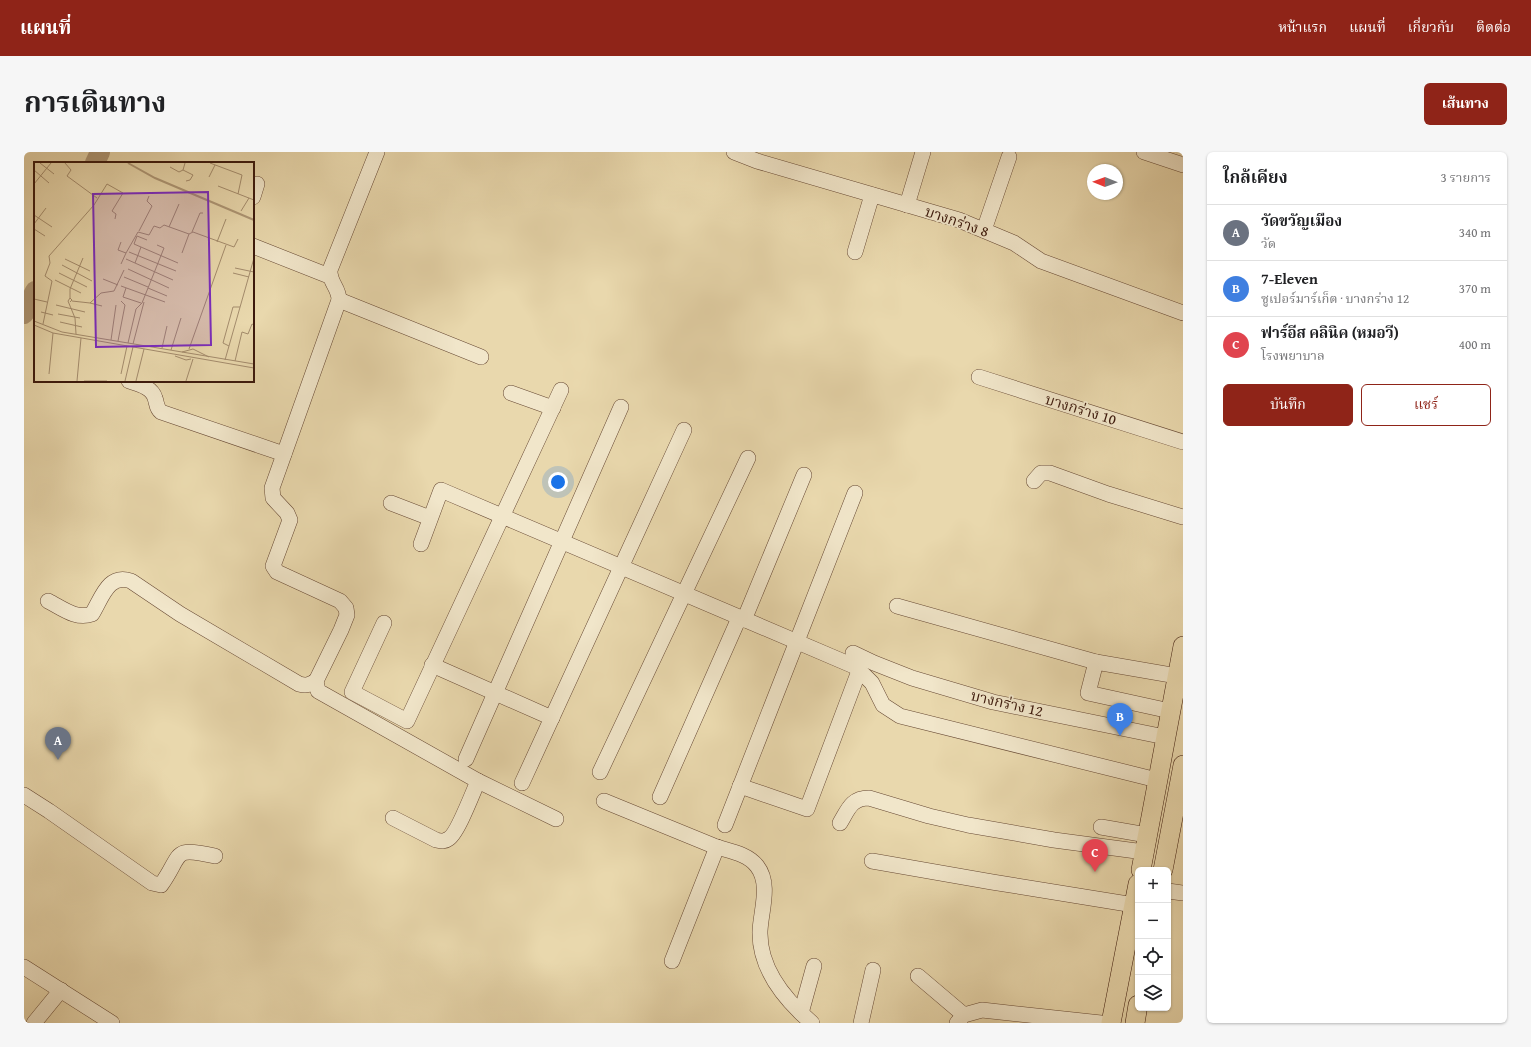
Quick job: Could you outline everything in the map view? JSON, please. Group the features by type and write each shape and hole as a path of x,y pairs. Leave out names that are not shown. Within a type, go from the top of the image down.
{"main road":[{"path":"1144,852 1183,646"},
{"path":"1164,867 1182,777"},
{"path":"1111,1023 1135,900"},
{"path":"1135,1023 1137,1011"}],"street":[{"path":"329,276 330,270 377,152"},
{"name":"บางกร่าง 8","path":"734,152 757,161 953,218 1014,243 1041,261 1179,310"},
{"path":"907,205 923,152"},
{"path":"1144,152 1183,165"},
{"path":"984,230 1009,157"},
{"path":"855,252 872,195"},
{"path":"48,601 74,615 89,615 92,614 110,583 117,579 123,578 131,581 180,614 298,684 304,686 316,681 341,630 346,615 346,608 340,601 277,572 273,566 290,520 287,513 273,498 272,488 339,300 339,292 329,276 254,246"},
{"path":"339,300 482,357"},
{"name":"บางกร่าง 10","path":"979,377 1183,442"},
{"path":"132,382 144,386 154,394 156,406 161,412 284,454"},
{"path":"384,622 352,692 407,721 561,390"},
{"path":"511,393 553,408"},
{"path":"466,759 621,407"},
{"path":"522,783 684,430"},
{"path":"600,772 748,458"},
{"path":"1034,481 1041,473 1050,473 1108,494 1183,517"},
{"path":"660,797 741,619 804,475"},
{"path":"420,544 441,490 684,595 856,667 872,683 883,705 900,716 1157,780"},
{"path":"725,825 795,642 855,493"},
{"path":"391,503 430,518"},
{"path":"897,606 1096,662 1177,676"},
{"name":"บางกร่าง 12","path":"854,653 874,663 912,678 993,702 1165,737"},
{"path":"1096,662 1088,693 1170,711"},
{"path":"432,665 552,718"},
{"path":"740,786 807,809 859,671"},
{"path":"316,681 318,691 478,781 556,819"},
{"path":"393,818 436,840 443,841 450,839 457,829 478,781"},
{"path":"24,795 152,883 158,885 161,885 179,855 186,851 215,856"},
{"path":"840,823 850,806 862,798 869,798 930,816 968,825 1054,840 1144,852"},
{"path":"604,801 748,858 757,866 763,876 764,897 760,931 761,944 767,966 773,979 806,1018"},
{"path":"1101,827 1144,852"},
{"path":"672,961 717,847"},
{"path":"872,861 1134,905"},
{"path":"1171,891 1183,893"},
{"path":"806,1018 814,966"},
{"path":"24,967 112,1023"},
{"path":"861,1023 873,970"},
{"path":"918,976 961,1019 982,1010 989,1017 1100,1023"},
{"path":"34,1023 61,990"}],"waterway":[{"path":"95,162 100,152"},
{"path":"24,314 34,293"}],"place":[{"name":"7-Eleven","path":"1120,736"},
{"name":"วัดขวัญเมือง","path":"58,760"},
{"name":"ฟาร์อีส คลินิค (หมอวี)","path":"1095,872"}]}
